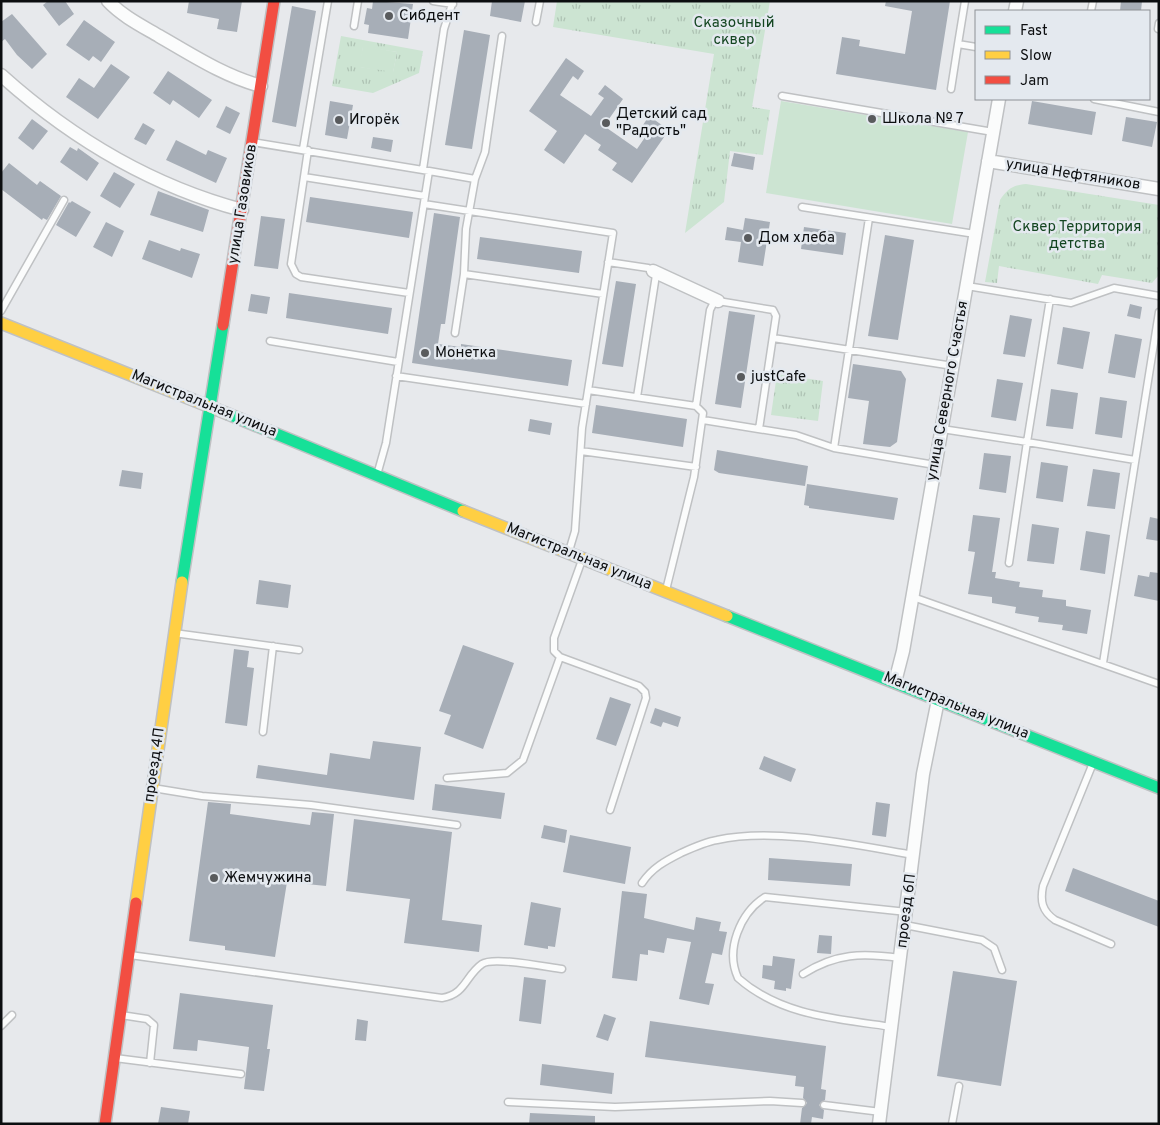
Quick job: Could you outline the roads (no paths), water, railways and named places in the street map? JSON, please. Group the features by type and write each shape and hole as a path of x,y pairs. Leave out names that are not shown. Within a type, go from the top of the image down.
{"main road":[{"name":"улица Газовиков","path":"211,407 274,1"},
{"name":"Магистральная улица","path":"1,323 211,407 376,476 1159,788"},
{"name":"проезд 4П","path":"105,1124 174,632 211,407"}],"street":[{"path":"108,1 132,20 188,54 242,81 261,86"},
{"path":"1,75 25,97 65,127 96,146 160,180 216,203 242,210"},
{"name":"улица Северного Счастья","path":"896,682 913,597 999,100"},
{"name":"улица Нефтяников","path":"988,161 1159,189"},
{"path":"653,270 718,301"},
{"name":"проезд 6П","path":"880,1118 925,766 938,700"}],"lane":[{"path":"328,1 305,150 304,178 291,264 296,274 301,277 409,293"},
{"path":"354,26 358,1"},
{"path":"376,476 386,443 424,204 426,170 444,29 453,3 432,1"},
{"path":"536,22 540,1"},
{"path":"951,89 965,1"},
{"path":"455,333 475,179 484,152 502,36"},
{"path":"958,44 975,47"},
{"path":"782,96 993,132"},
{"path":"1099,100 1159,112"},
{"path":"252,142 475,179"},
{"path":"304,178 425,196"},
{"path":"1,311 64,200"},
{"path":"424,204 613,233 586,404 574,531 568,552"},
{"path":"802,207 975,234"},
{"path":"834,448 869,218"},
{"path":"608,262 653,270 656,280 637,397"},
{"path":"464,274 603,294"},
{"path":"967,286 1071,303 1114,288 1159,296"},
{"path":"1009,563 1050,300"},
{"path":"696,406 710,310 714,302 718,301 773,310 776,316 759,429"},
{"path":"1103,663 1159,312"},
{"path":"773,338 848,348 953,366"},
{"path":"270,341 398,362"},
{"path":"396,376 586,404"},
{"path":"588,390 696,406 703,413 696,467 666,591"},
{"path":"703,420 796,435 834,448 936,465"},
{"path":"942,429 1135,460"},
{"path":"581,451 696,467"},
{"path":"583,558 554,638 554,651 560,657 639,686 645,692 646,698 610,810"},
{"path":"913,597 1159,684"},
{"path":"174,632 299,650"},
{"path":"263,732 273,646"},
{"path":"448,778 507,772 523,760 528,752 560,657"},
{"path":"1094,762 1044,886 1042,903 1048,916 1111,944"},
{"path":"152,788 202,796 311,805 457,825"},
{"path":"642,882 647,875 665,861 693,848 725,839 795,838 914,855"},
{"path":"892,1026 814,1015 779,1004 738,978 732,957 742,921 748,911 765,897 906,918 982,940 994,948 1002,970"},
{"path":"128,955 442,998 454,996 478,968 490,961 562,969"},
{"path":"803,974 816,966 843,956 878,955 901,958"},
{"path":"1,1026 12,1015"},
{"path":"120,1015 147,1019 154,1025 150,1063"},
{"path":"114,1058 241,1074"},
{"path":"952,1124 959,1086"},
{"path":"508,1102 615,1107 770,1101 802,1102"},
{"path":"824,1105 880,1118"}],"place":[{"name":"Сибдент","path":"389,16"},
{"name":"Школа № 7","path":"872,119"},
{"name":"Игорёк","path":"339,120"},
{"name":"Детский сад \"Радость\"","path":"606,123"},
{"name":"Дом хлеба","path":"748,238"},
{"name":"Монетка","path":"425,353"},
{"name":"justCafe","path":"741,377"},
{"name":"Жемчужина","path":"214,878"}],"park label":[{"name":"Сказочный сквер","path":"734,32"},
{"name":"Сквер Территория детства","path":"1077,236"}]}
